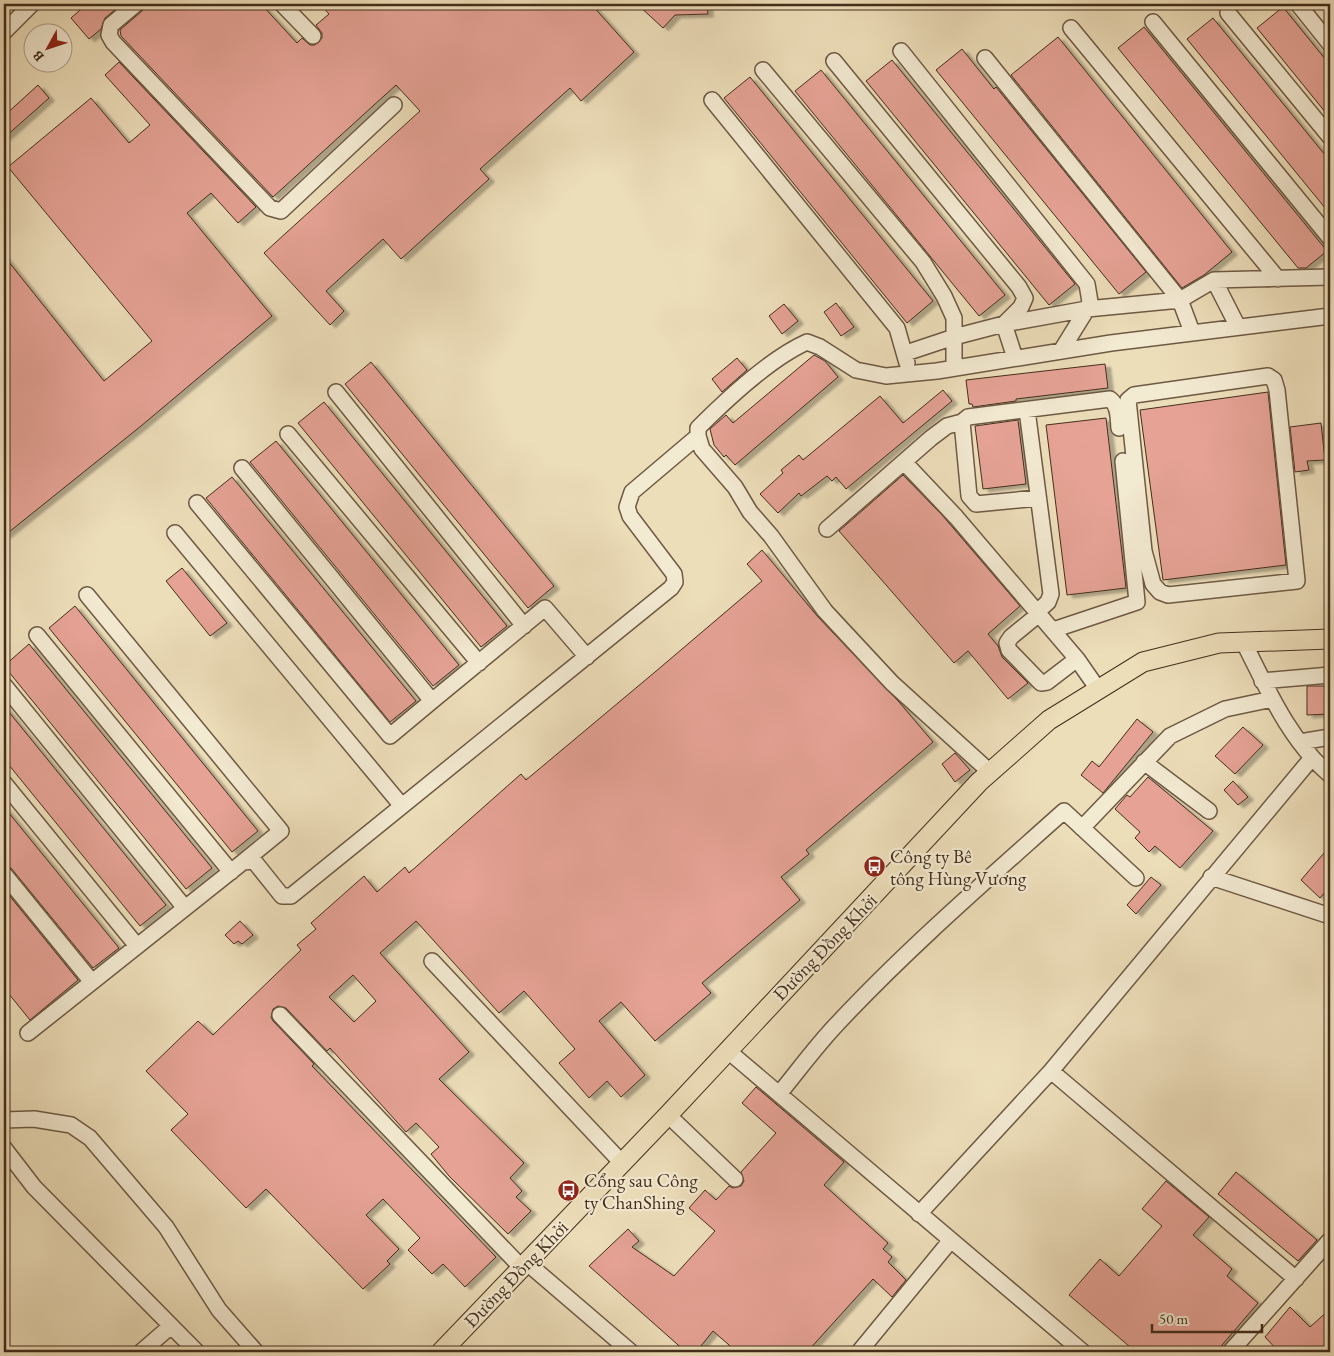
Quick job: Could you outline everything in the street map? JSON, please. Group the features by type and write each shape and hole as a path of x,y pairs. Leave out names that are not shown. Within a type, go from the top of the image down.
{"main road":[{"name":"Đường Đồng Khởi","path":"440,1352 668,1115 990,772 1049,720 1143,662 1218,643 1330,639"}],"street":[{"path":"5,27 32,4"},
{"path":"136,4 111,25 108,34 113,42 270,208 281,211 394,105"},
{"path":"282,4 313,36"},
{"path":"1298,4 1330,44"},
{"path":"1228,13 1330,137"},
{"path":"1153,22 1330,238"},
{"path":"1071,28 1278,279"},
{"path":"902,51 1087,284 1090,302 1061,351"},
{"path":"985,58 1180,300 1192,332"},
{"path":"834,61 1019,287 1025,298 1021,307 1004,324"},
{"path":"763,70 923,262 944,296 954,318 954,368"},
{"path":"712,100 897,328 906,353 909,374"},
{"path":"906,353 954,337 1004,324 1087,309 1180,300 1214,280 1330,278"},
{"path":"1214,280 1238,327"},
{"path":"990,772 892,683 825,611 771,536 750,512 735,488 702,449 698,428 721,406 791,349 807,342 820,347 856,370 868,374 886,376 954,368 1192,332 1330,315"},
{"path":"1004,324 1015,358"},
{"path":"1268,376 1274,380 1278,390 1297,581 1168,596 1160,592 1153,584 1144,551 1128,400 1134,395 1163,390 1268,376"},
{"path":"336,392 524,626"},
{"path":"827,529 947,426 962,422 968,417 1110,400 1114,403 1117,411 1137,602 1053,630"},
{"path":"1027,410 1051,594 1048,602 1007,643 1009,650 1041,683 1047,682 1078,659"},
{"path":"962,422 969,496 972,501 976,504 1038,498"},
{"path":"288,434 479,663"},
{"path":"243,862 254,861 282,896 288,897 671,588 675,582 674,574 630,516 627,507 632,492 698,436"},
{"path":"904,462 956,517 1078,659 1093,682"},
{"path":"242,468 432,701"},
{"path":"956,517 972,501"},
{"path":"197,503 390,736 545,608 587,657"},
{"path":"175,533 402,806"},
{"path":"28,1033 281,831 87,595"},
{"path":"37,635 231,872"},
{"path":"1243,641 1272,699 1311,759 1330,775"},
{"path":"1262,681 1330,675"},
{"path":"4,685 185,908"},
{"path":"1082,828 1170,736 1194,722 1225,709 1272,699"},
{"path":"1300,742 1330,737"},
{"path":"919,1214 1051,1072 1211,877 1311,759"},
{"path":"1144,762 1208,811"},
{"path":"4,783 137,946"},
{"path":"779,1094 824,1038 855,1005 970,895 1064,811 1136,878"},
{"path":"4,874 92,982"},
{"path":"1211,877 1330,916"},
{"path":"432,961 622,1163"},
{"path":"280,1015 524,1265 631,1352"},
{"path":"727,1050 1083,1352"},
{"path":"1051,1072 1296,1278"},
{"path":"668,1115 735,1179"},
{"path":"4,1120 34,1119 71,1125 90,1138 166,1226 219,1310 256,1352"},
{"path":"4,1148 34,1187 197,1352"},
{"path":"859,1352 951,1240"},
{"path":"1230,1352 1330,1240"},
{"path":"142,1352 171,1326"}],"building":[{"path":"87,4 122,4 105,18 101,29 89,39 71,18"},
{"path":"145,4 261,4 297,43 302,38 310,45 315,45 322,38 322,33 316,25 329,14 320,4 591,4 634,52 581,101 570,88 480,169 489,179 401,259 383,239 326,291 344,311 330,325 264,253 420,111 396,85 273,197 121,36 120,30 142,11"},
{"path":"637,4 707,4 708,14 675,15 663,28"},
{"path":"1283,7 1330,65 1330,118 1257,28"},
{"path":"1213,18 1330,161 1330,214 1187,39"},
{"path":"1144,27 1327,251 1306,268 1298,268 1118,48"},
{"path":"1058,37 1232,252 1204,275 1182,288 1011,75"},
{"path":"962,49 994,89 996,87 1146,272 1119,294 936,70"},
{"path":"892,60 1075,284 1049,305 866,81"},
{"path":"119,62 256,207 238,223 211,193 187,213 272,316 141,426 4,536 4,256 104,381 152,341 8,167 91,98 129,143 150,125 105,75"},
{"path":"821,70 1005,295 979,316 795,91"},
{"path":"750,77 933,301 907,323 724,98"},
{"path":"38,85 49,98 4,138 4,116"},
{"path":"836,303 854,327 841,336 824,312"},
{"path":"784,304 798,321 782,334 769,316"},
{"path":"814,355 825,361 838,377 735,465 726,455 724,457 714,445 710,429 726,415 733,423"},
{"path":"737,358 747,370 722,392 712,379"},
{"path":"371,362 554,586 528,608 345,384"},
{"path":"1105,364 1108,388 1016,399 1016,401 973,407 972,404 969,404 966,380"},
{"path":"943,390 952,401 846,489 836,477 832,481 827,476 801,496 799,493 778,513 760,494 783,473 781,470 799,455 803,460 880,396 903,423"},
{"path":"1268,392 1286,565 1163,580 1140,410"},
{"path":"324,402 507,626 481,647 298,423"},
{"path":"1106,418 1126,588 1067,595 1046,425"},
{"path":"1018,420 1026,484 983,489 975,426"},
{"path":"1321,423 1325,460 1307,461 1309,470 1295,472 1290,427"},
{"path":"276,441 459,665 433,686 250,462"},
{"path":"903,475 942,515 1020,606 988,634 998,646 1002,657 1028,683 1008,699 968,651 954,663 839,531"},
{"path":"232,477 416,701 390,722 206,498"},
{"path":"762,550 818,617 899,702 933,742 806,850 809,854 781,877 800,900 702,983 711,993 655,1041 621,1002 599,1021 645,1075 621,1097 607,1081 589,1098 559,1063 575,1049 524,991 499,1013 416,921 380,953 469,1052 439,1079 524,1163 510,1178 522,1191 516,1197 531,1211 508,1234 449,1176 431,1154 439,1147 416,1123 406,1132 330,1048 327,1051 286,1008 278,1006 273,1009 271,1017 273,1021 314,1064 312,1066 496,1257 465,1287 443,1264 432,1274 408,1250 420,1238 383,1199 366,1215 399,1249 387,1261 390,1264 363,1289 266,1189 246,1208 171,1130 188,1114 146,1071 198,1021 213,1035 301,950 297,945 316,929 311,923 364,876 377,892 405,867 409,873 521,774 526,780 655,672 762,581 747,564","holes":["353,975 376,1001 354,1022 329,997"]},
{"path":"182,568 227,623 210,636 166,581"},
{"path":"75,606 258,831 232,852 49,628"},
{"path":"29,644 212,868 186,889 4,666"},
{"path":"1307,686 1330,686 1330,714 1307,715"},
{"path":"4,706 166,905 140,926 4,759"},
{"path":"1137,719 1153,732 1103,793 1081,775 1092,761 1099,767"},
{"path":"1243,727 1263,745 1235,774 1215,756"},
{"path":"955,753 970,770 955,782 942,764"},
{"path":"1148,777 1213,831 1180,868 1155,846 1149,852 1135,838 1140,832 1115,809 1127,795 1130,797"},
{"path":"1233,781 1248,797 1238,805 1224,790"},
{"path":"4,807 119,948 93,968 11,868 4,865"},
{"path":"1330,846 1330,886 1320,898 1301,880"},
{"path":"1151,877 1161,885 1136,914 1127,905"},
{"path":"4,889 78,980 30,1020 4,988"},
{"path":"240,921 253,935 242,944 238,941 234,944 225,935"},
{"path":"756,1087 844,1162 824,1185 888,1243 883,1249 892,1257 888,1262 906,1280 892,1297 873,1279 807,1352 737,1352 713,1331 696,1352 686,1352 589,1266 628,1229 639,1241 632,1247 674,1276 715,1231 689,1208 705,1190 716,1200 729,1186 733,1188 741,1186 744,1181 741,1172 776,1133 742,1103"},
{"path":"1236,1172 1317,1240 1298,1261 1218,1194"},
{"path":"1166,1181 1209,1217 1193,1235 1232,1269 1227,1276 1258,1303 1216,1352 1136,1352 1069,1295 1100,1259 1119,1276 1162,1226 1142,1209"},
{"path":"1290,1307 1310,1327 1330,1309 1330,1352 1279,1352 1265,1337"}],"place":[{"name":"Công ty Bê tông Hùng Vương","path":"874,867"},
{"name":"Cổng sau Công ty ChanShing","path":"568,1191"}]}
